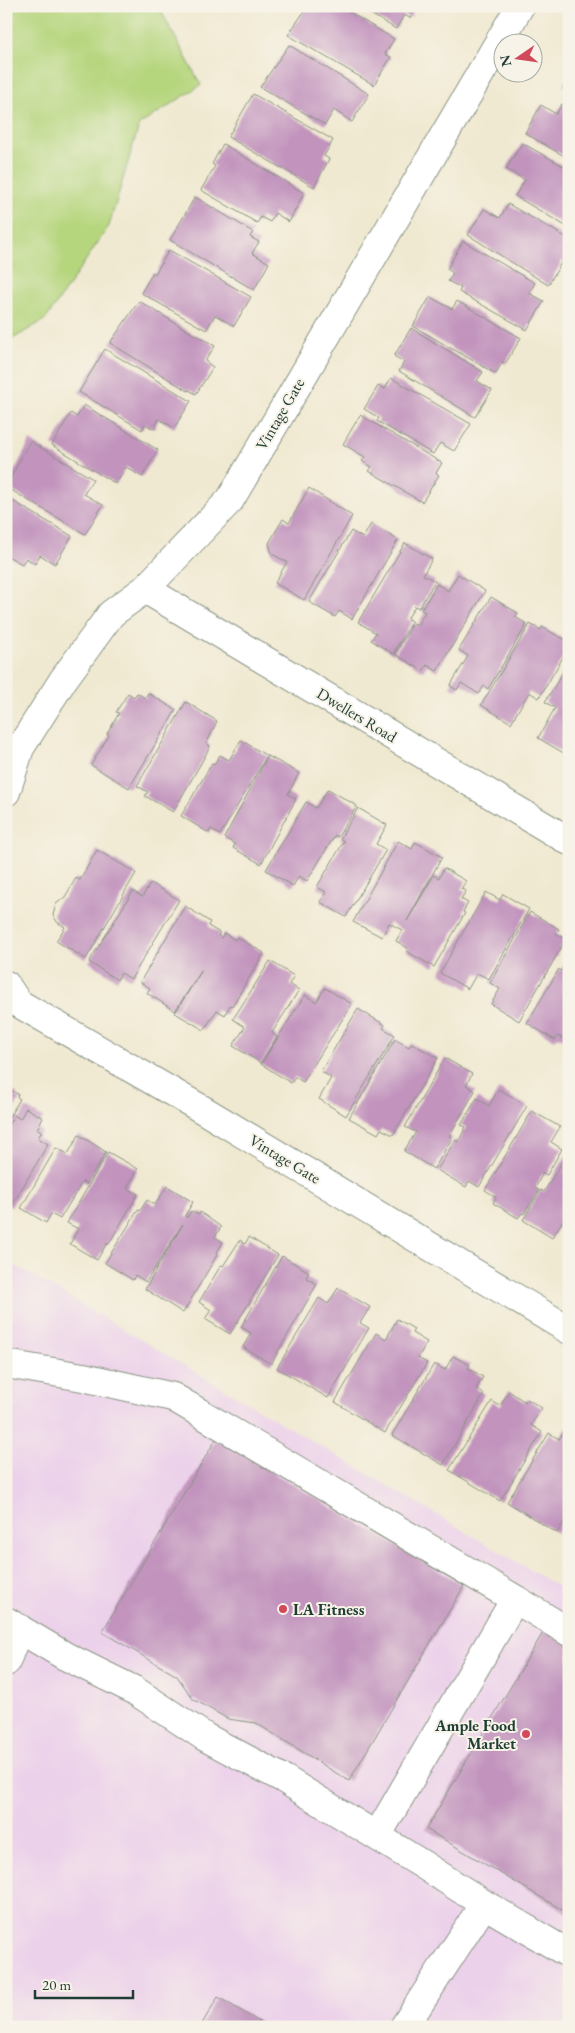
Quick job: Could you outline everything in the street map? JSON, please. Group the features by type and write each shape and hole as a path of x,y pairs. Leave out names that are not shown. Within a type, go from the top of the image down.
{"street":[{"name":"Vintage Gate","path":"6,792 20,748 63,680 111,614 145,590 230,500 520,6"},
{"name":"Dwellers Road","path":"145,590 569,841"},
{"name":"Vintage Gate","path":"6,985 18,1003 213,1116 569,1330"},
{"path":"6,1364 83,1377 173,1397 569,1632"},
{"path":"376,1836 514,1599"},
{"path":"6,1662 12,1625 66,1656 134,1690 205,1736 284,1779 484,1904 569,1954"},
{"path":"404,2027 484,1904"}],"shaded area":[{"path":"6,1260 569,1593 569,2027 6,2027"}],"green space":[{"path":"6,6 167,6 161,11 201,85 139,125 109,226 46,319 6,343"}],"building":[{"path":"308,6 339,6 394,39 385,54 391,57 374,85 288,35"},
{"path":"357,6 417,6 410,18 404,15 396,29"},
{"path":"289,45 369,94 352,122 334,110 325,125 260,87"},
{"path":"569,76 569,89 563,86"},
{"path":"253,94 333,140 324,156 329,159 314,187 228,137"},
{"path":"562,104 569,108 569,159 525,133 541,105 556,114"},
{"path":"522,143 569,169 569,228 515,196 525,180 506,169"},
{"path":"223,144 304,193 289,222 275,213 270,222 261,217 257,223 201,190 215,166 212,164"},
{"path":"195,197 253,232 250,237 259,242 252,253 269,263 254,290 170,240"},
{"path":"508,204 569,239 569,257 566,262 563,260 548,285 468,235 484,209 500,218"},
{"path":"463,241 535,283 529,293 544,301 527,330 459,292 461,288 448,281 453,273 447,269"},
{"path":"169,250 251,297 234,326 215,315 206,330 141,293"},
{"path":"430,297 452,309 457,301 521,338 505,364 502,362 496,374 413,326"},
{"path":"139,301 215,346 205,361 213,367 196,394 188,391 110,343"},
{"path":"411,328 483,372 477,381 492,390 475,417 399,371 404,362 394,356"},
{"path":"105,349 191,401 174,428 159,419 154,429 145,424 142,430 79,392"},
{"path":"391,378 471,424 454,451 440,443 433,454 377,421 379,418 364,409 378,386 385,389"},
{"path":"84,405 158,450 142,477 126,467 116,484 52,445 71,413 77,417"},
{"path":"360,415 442,463 436,473 439,475 422,502 369,471 372,467 362,461 365,457 343,444"},
{"path":"30,441 93,479 84,494 103,505 85,534 6,487"},
{"path":"309,488 352,516 304,600 275,583 287,562 272,554 269,543 283,519 289,523"},
{"path":"6,497 72,536 55,564 40,555 35,564 26,558 22,564 6,555"},
{"path":"371,524 398,540 352,619 339,611 335,617 309,602 351,531 363,538"},
{"path":"405,543 432,559 423,575 435,581 419,608 415,606 407,619 412,621 393,654 371,640 376,633 358,622"},
{"path":"458,574 485,591 437,671 427,665 423,671 395,654 413,623 417,626 425,612 421,610 437,584 448,591"},
{"path":"491,597 518,613 515,617 527,624 488,689 484,686 479,694 461,683 457,690 450,686 468,656 459,650"},
{"path":"530,624 541,630 542,627 569,642 569,647 539,698 529,692 511,723 481,705"},
{"path":"569,662 569,752 567,755 538,738 555,708 545,702"},
{"path":"128,693 134,697 137,693 145,698 148,693 176,710 129,788 91,765 109,735 107,734 119,713 116,712"},
{"path":"186,702 217,721 207,743 210,746 173,812 145,796 148,792 137,786"},
{"path":"241,740 267,756 220,835 211,829 209,833 181,816 212,763 214,764 220,755 229,760"},
{"path":"268,756 299,773 288,794 296,799 261,864 233,848 235,844 224,838"},
{"path":"328,789 357,806 338,837 335,835 307,881 299,876 293,886 266,870 306,802 316,808"},
{"path":"358,808 387,825 376,844 386,850 346,917 320,902 326,892 317,887 344,841 340,839"},
{"path":"398,841 412,849 415,842 442,857 407,921 434,875 439,878 444,868 466,881 461,889 466,891 461,899 468,903 463,912 465,913 434,967 406,951 408,948 396,941 402,930 389,923 382,937 353,922"},
{"path":"97,850 136,873 86,959 56,941 65,927 57,922 53,915 56,904 65,897 76,878 80,880"},
{"path":"151,883 179,900 131,979 121,973 117,980 89,962 133,891 142,897"},
{"path":"486,892 500,900 503,894 529,909 489,979 477,973 468,989 440,973"},
{"path":"185,906 210,922 208,926 220,933 218,935 221,938 224,933 235,940 237,937 264,953 225,1015 217,1010 204,1030 175,1013 202,970 175,1011 147,993 150,988 140,982"},
{"path":"530,912 559,929 556,934 566,939 519,1021 491,1004 500,989 490,983"},
{"path":"270,961 294,976 289,984 299,990 272,1033 277,1037 261,1063 233,1046 245,1027 233,1019"},
{"path":"566,961 569,962 569,1042 558,1036 555,1040 527,1023 559,969 561,971"},
{"path":"325,988 352,1004 303,1082 295,1077 291,1083 261,1064 305,995 316,1002"},
{"path":"358,1009 385,1025 383,1028 395,1035 346,1116 319,1099 331,1078 321,1071"},
{"path":"395,1039 409,1047 411,1043 438,1058 393,1135 381,1129 378,1134 349,1118"},
{"path":"445,1058 472,1074 466,1085 475,1091 449,1136 452,1138 434,1169 404,1151 416,1132 405,1127"},
{"path":"6,1088 18,1094 17,1097 20,1099 6,1122"},
{"path":"499,1089 527,1106 479,1187 469,1181 466,1187 437,1170 455,1140 458,1142 466,1127 461,1125 477,1098 489,1106"},
{"path":"26,1108 43,1118 37,1129 42,1131 38,1138 48,1144 11,1207 6,1204 6,1129 14,1115 20,1119"},
{"path":"532,1111 560,1127 551,1142 562,1149 547,1175 543,1173 535,1188 539,1190 524,1214 522,1213 518,1218 493,1203 496,1197 485,1190"},
{"path":"79,1135 106,1152 87,1184 83,1181 60,1219 51,1214 46,1223 21,1208 56,1148 68,1154"},
{"path":"569,1151 569,1224 563,1220 552,1238 523,1220 541,1190 544,1192"},
{"path":"108,1152 138,1169 127,1188 138,1194 97,1260 70,1244 78,1229 67,1223"},
{"path":"167,1186 193,1202 185,1216 187,1218 191,1211 199,1215 200,1212 221,1227 215,1237 223,1242 183,1313 145,1289 183,1224 146,1282 135,1275 133,1280 105,1263 138,1210 140,1211 147,1200 155,1205"},
{"path":"249,1237 278,1255 230,1334 205,1319 211,1310 199,1302 221,1265 223,1266 240,1240 245,1244"},
{"path":"282,1256 309,1272 306,1278 317,1284 271,1364 243,1347 251,1333 241,1327"},
{"path":"338,1288 370,1307 360,1323 369,1328 328,1398 277,1368 319,1298 328,1304"},
{"path":"397,1319 414,1329 412,1333 427,1342 418,1358 427,1363 385,1433 335,1402 376,1333 386,1339"},
{"path":"453,1356 470,1365 468,1368 483,1377 476,1389 484,1394 443,1465 392,1435 434,1364 445,1370"},
{"path":"509,1391 525,1402 527,1399 542,1408 531,1425 542,1432 500,1501 449,1470 492,1401 500,1406"},
{"path":"567,1427 569,1428 569,1513 557,1533 507,1502 549,1433 559,1439"},
{"name":"LA Fitness","path":"216,1439 464,1586 349,1781 256,1723 228,1719 193,1699 177,1676 102,1632"},
{"path":"569,1528 569,1539 564,1536"},
{"name":"Ample Food Market","path":"547,1626 569,1639 569,1914 426,1829"},
{"path":"218,1997 268,2027 200,2027"}],"place":[{"name":"LA Fitness","path":"283,1609"},
{"name":"Ample Food Market","path":"526,1734"}]}
